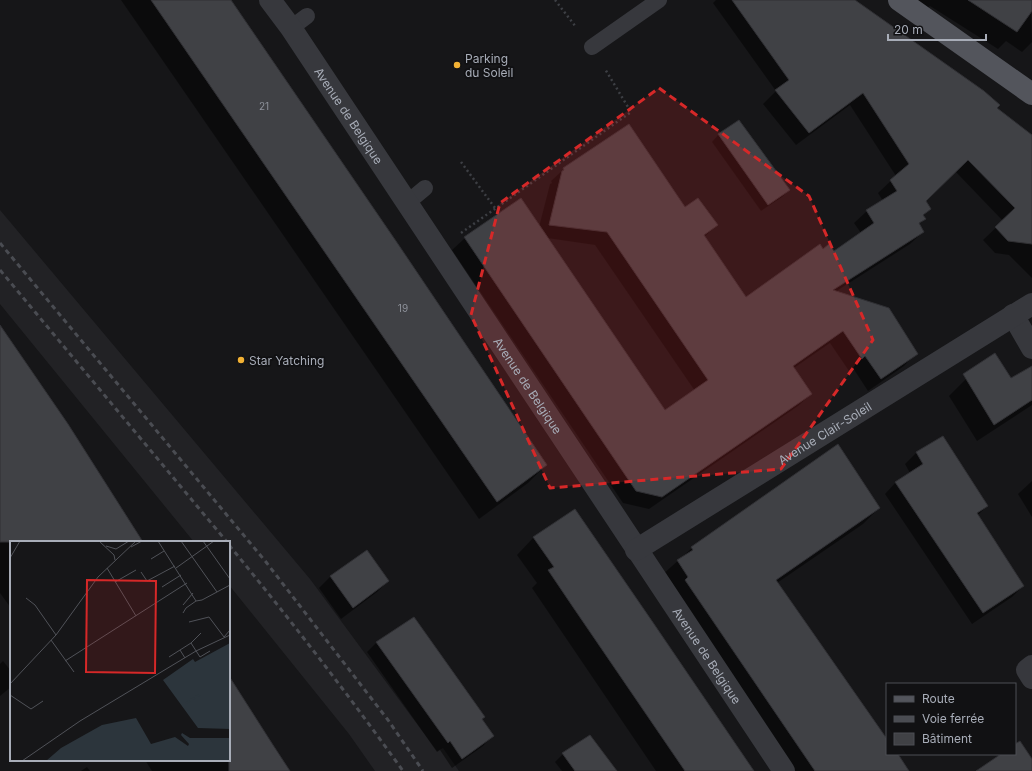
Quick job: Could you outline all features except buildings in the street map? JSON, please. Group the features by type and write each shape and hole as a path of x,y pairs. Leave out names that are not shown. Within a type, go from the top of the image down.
{"main road":[{"path":"899,0 1032,94"}],"street":[{"name":"Avenue de Belgique","path":"270,0 299,22 407,203 784,771"},
{"name":"Avenue Clair-Soleil","path":"636,550 1032,304"},
{"path":"1013,315 1032,348"},
{"path":"1032,666 1027,670 1032,678"}],"lane":[{"path":"592,47 659,0"},
{"path":"407,203 425,188"}],"path":[{"path":"438,250 631,112 592,47 555,0"},
{"path":"461,162 495,208"}],"highlighted area":[{"path":"659,88 809,196 873,340 781,469 550,488 471,315 500,203"}],"shaded area":[{"path":"0,210 310,579 437,751 443,748 459,771 375,771 349,734 230,586 230,541 193,541 0,304"}],"railway":[{"path":"0,243 266,562 388,720 423,771"},
{"path":"0,270 226,541"},
{"path":"230,546 318,656 403,771"}],"place":[{"name":"Parking du Soleil","path":"457,65"},
{"name":"Star Yatching","path":"241,360"}]}
